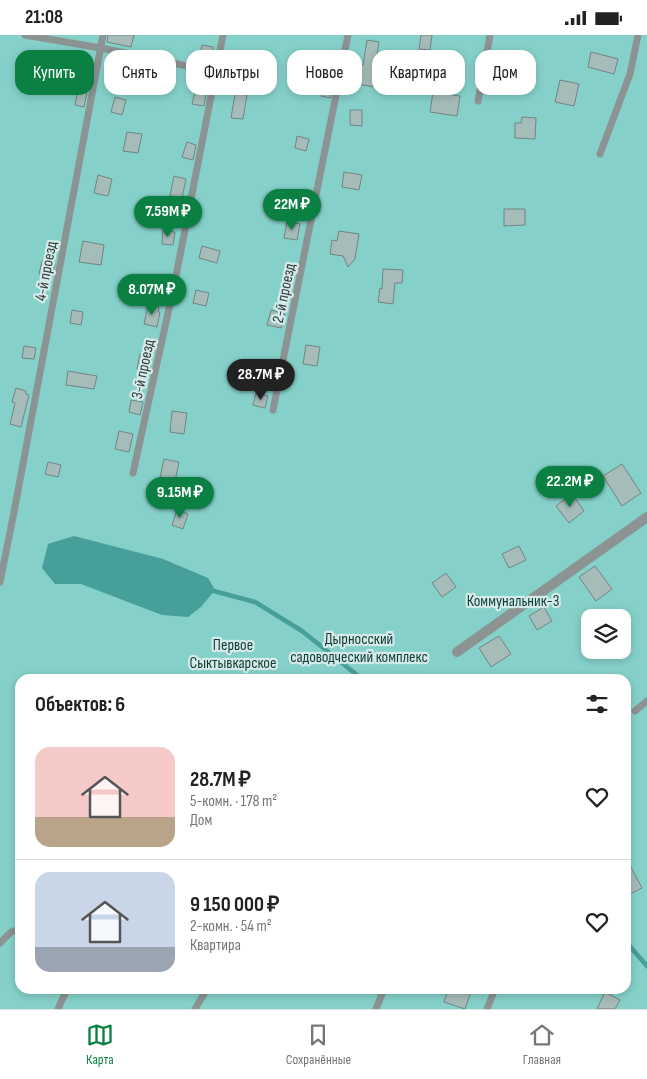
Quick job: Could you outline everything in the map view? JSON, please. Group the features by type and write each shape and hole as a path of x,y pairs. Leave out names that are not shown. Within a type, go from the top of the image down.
{"street":[{"path":"457,652 647,517"}],"lane":[{"path":"25,35 186,66"},
{"name":"4-й проезд","path":"0,581 103,35"},
{"name":"3-й проезд","path":"220,50 223,35"},
{"name":"2-й проезд","path":"273,410 348,35"},
{"path":"478,101 490,35"},
{"path":"600,155 630,74 638,35"},
{"name":"3-й проезд","path":"134,473 211,95"},
{"path":"635,711 647,701"},
{"path":"0,943 11,932 15,931"},
{"path":"58,1009 65,994"},
{"path":"195,1009 203,994"},
{"path":"376,1009 382,994"},
{"path":"487,1009 493,994"}],"green space":[{"path":"0,35 647,35 647,1009 0,1009"}],"shaded area":[{"path":"74,536 163,559 208,578 215,590 201,607 188,617 162,615 81,584 55,584 42,568 48,544"}],"building":[{"path":"108,35 134,35 131,47 107,42"},
{"path":"421,35 432,35 430,50 419,49"},
{"path":"367,40 379,42 378,50 372,50 372,87 362,85"},
{"path":"202,45 213,47 213,50 201,50"},
{"path":"591,52 618,59 614,74 588,67"},
{"path":"560,80 579,84 574,106 555,102"},
{"path":"77,95 87,95 84,107 75,105"},
{"path":"194,95 206,95 204,106 192,104"},
{"path":"235,95 247,95 243,119 231,118"},
{"path":"321,95 330,95 330,98"},
{"path":"433,95 460,96 457,116 430,112"},
{"path":"115,97 126,100 122,115 111,112"},
{"path":"350,110 362,110 362,126 350,125"},
{"path":"522,117 536,118 535,139 515,138 515,123 521,123"},
{"path":"127,132 142,134 138,153 123,151"},
{"path":"297,136 309,139 306,151 295,148"},
{"path":"187,142 196,145 193,160 182,157"},
{"path":"344,172 362,175 359,190 342,187"},
{"path":"98,175 112,179 108,196 94,193"},
{"path":"174,176 186,179 182,198 170,196"},
{"path":"504,209 525,209 525,225 504,226"},
{"path":"287,221 300,224 297,240 284,238"},
{"path":"163,231 175,232 173,245 162,244"},
{"path":"339,231 359,234 355,259 348,267 343,256 330,254 332,240 337,241"},
{"path":"83,241 104,245 101,265 79,262"},
{"path":"202,246 220,251 217,263 199,258"},
{"path":"42,261 55,264 52,277 39,274"},
{"path":"383,269 403,270 402,283 395,283 393,304 378,302 380,288 382,289"},
{"path":"196,290 209,293 206,306 193,303"},
{"path":"148,305 159,307 157,327 144,324"},
{"path":"72,310 83,312 81,325 70,323"},
{"path":"271,310 285,314 281,328 267,325"},
{"path":"306,345 320,347 317,366 303,364"},
{"path":"24,346 36,348 34,359 22,358"},
{"path":"140,354 152,357 149,371 137,369"},
{"path":"68,371 97,376 94,389 66,385"},
{"path":"16,388 26,391 26,394 29,395 21,427 10,424 15,403 12,402"},
{"path":"256,393 268,396 265,408 253,405"},
{"path":"131,400 143,402 140,415 129,412"},
{"path":"172,411 187,413 184,434 170,432"},
{"path":"119,431 133,434 129,452 115,449"},
{"path":"164,459 179,462 175,481 160,478"},
{"path":"48,462 61,465 58,477 45,474"},
{"path":"622,464 641,493 622,506 603,476"},
{"path":"572,494 584,511 569,523 556,506"},
{"path":"177,510 188,514 183,529 172,525"},
{"path":"519,546 526,560 509,568 502,554"},
{"path":"595,566 612,589 596,601 579,577"},
{"path":"446,573 456,587 442,597 432,583"},
{"path":"544,607 552,621 537,630 529,616"},
{"path":"499,636 511,654 491,667 479,648"},
{"path":"631,867 642,888 631,894"},
{"path":"446,994 470,994 465,1009 444,1002"},
{"path":"604,994 609,994 620,1000 615,1009 597,1009"}],"waterway":[{"path":"210,590 255,602 302,631 356,674"},
{"path":"631,948 647,966"}],"park label":[{"name":"Коммунальник-3","path":"513,600"},
{"name":"Дырносский садоводческий комплекс","path":"359,647"},
{"name":"Первое Сыктывкарское","path":"233,653"}]}
